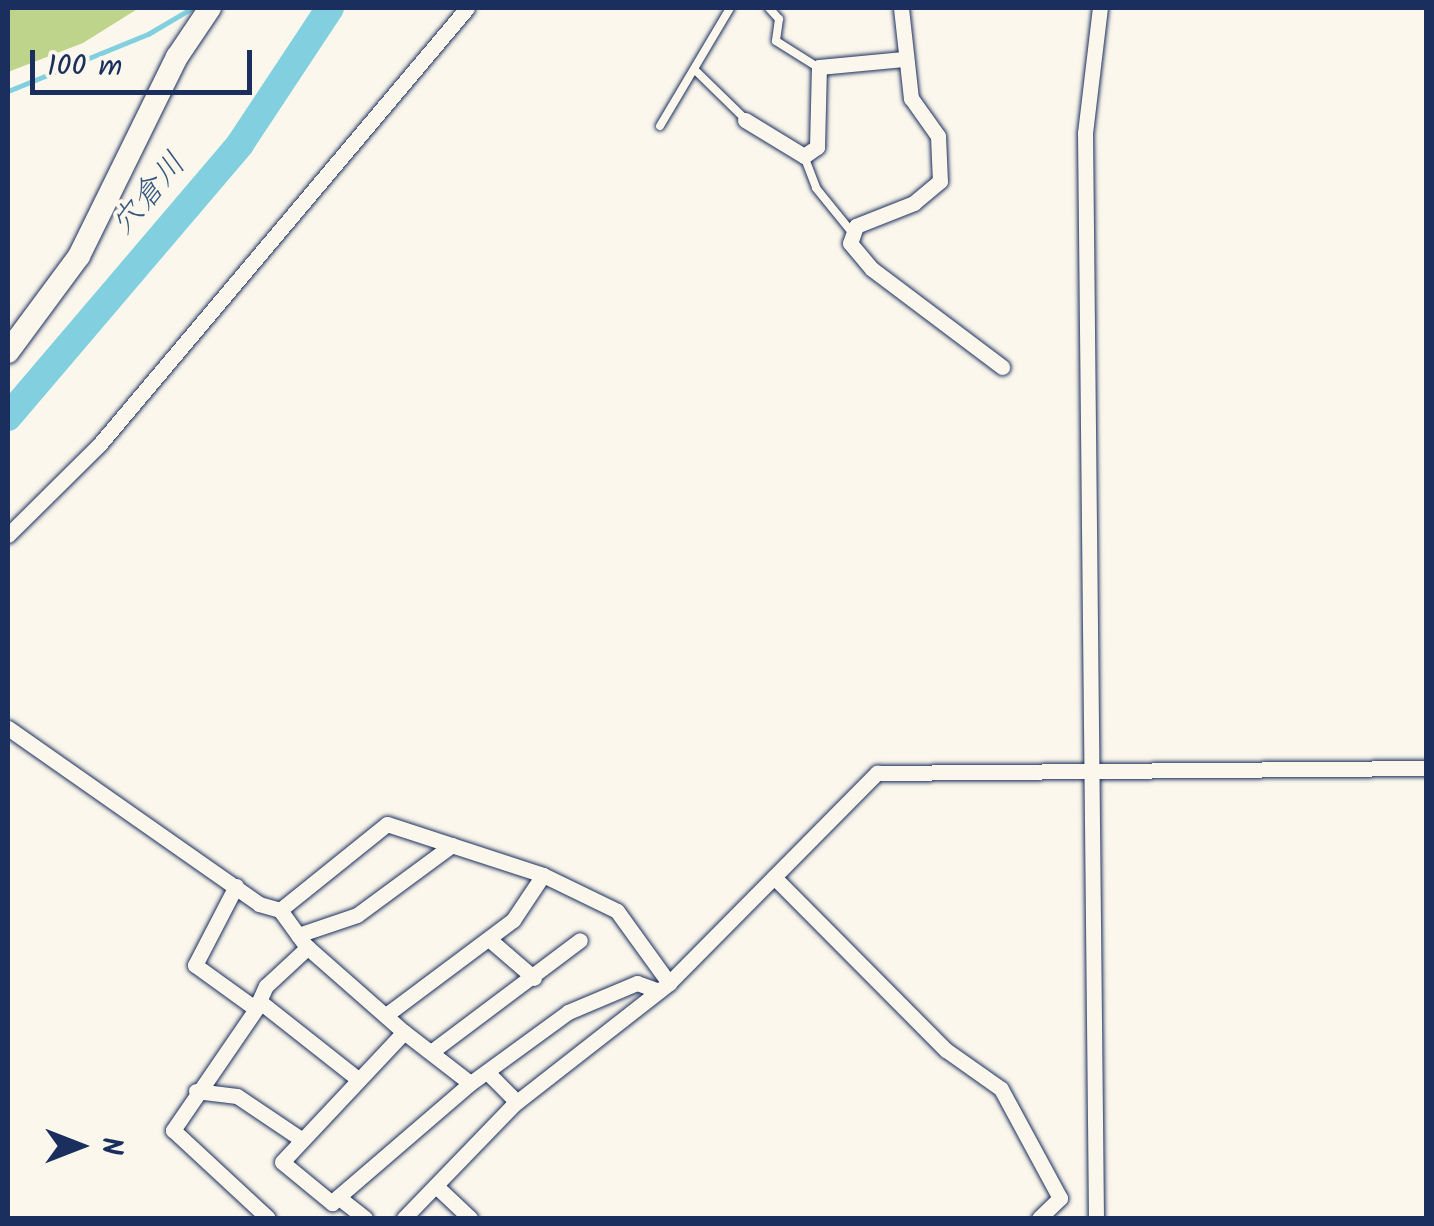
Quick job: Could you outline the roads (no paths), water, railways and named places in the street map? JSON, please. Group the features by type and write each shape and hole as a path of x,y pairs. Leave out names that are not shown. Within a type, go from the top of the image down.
{"main road":[{"path":"8,352 79,256 160,88 210,8"}],"street":[{"path":"8,535 99,445 467,8"},
{"path":"901,8 911,98 938,136 940,181 914,203 851,231 850,243 872,269 1002,367"},
{"path":"1096,1218 1085,134 1100,8"},
{"path":"745,120 804,156 817,147 819,68 904,60"},
{"path":"8,728 268,909 280,910 387,824 543,876 617,911 664,987"},
{"path":"404,1218 517,1102 664,987 877,772 1426,768"},
{"path":"268,1218 173,1130 196,1090 303,941 357,916 452,845"},
{"path":"386,1016 521,913 543,876"},
{"path":"774,877 946,1050 1002,1089 1060,1198 1039,1218"},
{"path":"236,886 195,965 359,1080"},
{"path":"280,910 303,941 404,1032 470,1083"},
{"path":"490,940 534,978"},
{"path":"431,1052 580,940"},
{"path":"404,1032 282,1162 332,1203 470,1083 590,1000 636,983 664,987"},
{"path":"487,1072 517,1102"},
{"path":"196,1090 236,1096 301,1140"},
{"path":"436,1186 470,1218"},
{"path":"338,1198 365,1218"}],"lane":[{"path":"660,126 730,8"},
{"path":"769,8 779,19 776,41 819,68"},
{"path":"695,70 745,120"},
{"path":"804,156 816,188 851,231"}],"waterway":[{"path":"8,91 148,34 192,8"},
{"name":"穴倉川","path":"8,417 240,144 330,8"}]}
